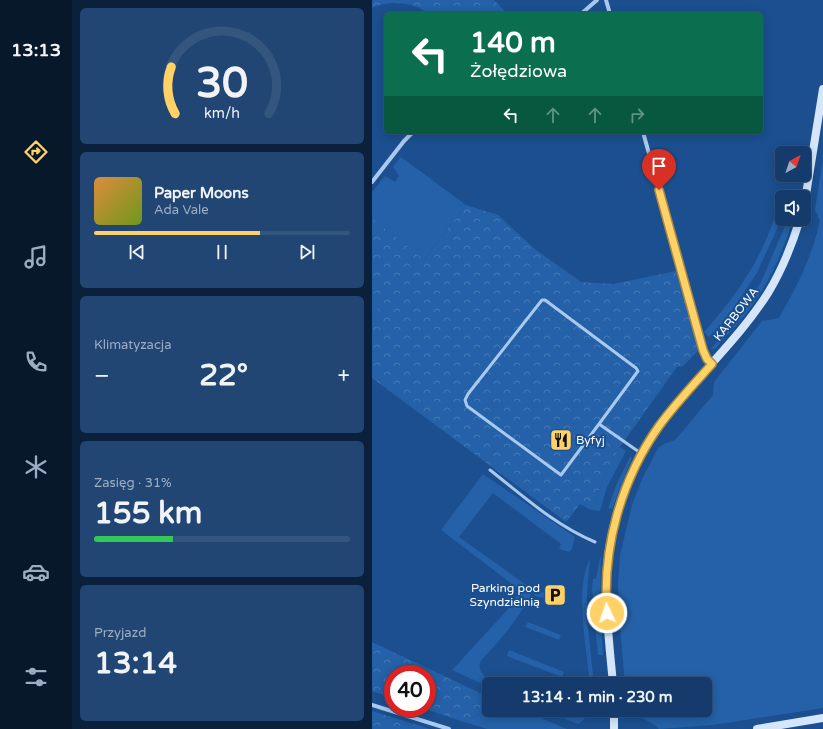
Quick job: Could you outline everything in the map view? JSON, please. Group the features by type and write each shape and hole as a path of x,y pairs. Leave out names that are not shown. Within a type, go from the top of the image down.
{"street":[{"path":"583,12 596,0"},
{"path":"606,0 609,12"},
{"path":"807,190 823,89"},
{"path":"372,182 411,134"},
{"path":"644,134 703,350 707,359 712,364"},
{"name":"KARBOWA","path":"612,677 606,600 607,565 613,532 622,499 642,454 668,415 745,325 768,294 782,267 797,226"},
{"path":"372,705 449,729"},
{"path":"614,717 614,729"},
{"path":"757,729 823,718"}],"lane":[{"path":"542,300 552,305 638,371 599,424 561,475 467,406 465,400 468,394 542,300"},
{"path":"599,424 642,454"},
{"path":"490,470 563,526 578,535 595,542"}],"green space":[{"path":"372,0 494,0 506,12 425,12 416,6 401,3 378,5 372,8"},
{"path":"401,157 466,205 424,260 372,321 372,192 385,176 395,182 399,176 393,167"},
{"path":"823,158 823,708 713,725 659,729 642,717 712,717 712,677 624,677 618,583 620,555 632,505 642,479 658,448 675,440 713,395 714,382 762,321 779,318 798,282 816,235 820,221 815,210"},
{"path":"466,205 498,215 536,250 581,282 613,284 676,271 699,350 683,366 677,367 620,447 609,466 591,510 580,504 566,522 372,378 372,321 380,311 372,304 372,218 424,260"},
{"path":"775,216 775,226 778,226 757,273 727,318 709,337 704,332 728,303 750,271 767,238"},
{"path":"785,226 791,226 781,253 758,297 715,349 711,349 739,313 761,282"},
{"path":"620,447 626,451 607,487 600,511 591,510 609,466"},
{"path":"630,457 632,458 612,509 608,508 617,483"},
{"path":"483,474 575,537 572,549 569,552 559,549 561,544 493,493 459,537 525,584 534,588 525,606 514,622 480,662 481,672 486,677 482,677 482,684 452,670 511,606 520,590 441,530"},
{"path":"600,558 600,609 603,655 598,655 592,589 593,579 596,579"},
{"path":"590,559 587,591 587,620 593,677 589,677 584,638 582,603 585,571"},
{"path":"535,591 565,596 564,602 534,596"},
{"path":"528,622 561,635 559,640 525,627"},
{"path":"372,642 421,665 384,665 384,695 372,691"},
{"path":"509,650 564,672 562,677 507,656"},
{"path":"436,672 478,692 482,696 482,713 464,722 436,713"},
{"path":"372,711 384,715 384,717 392,717 429,729 372,729"},
{"path":"482,713 482,717 539,717 567,729 487,729 464,722"},
{"path":"560,717 586,717 578,724"}],"place":[{"name":"Byfyj","path":"561,440"},
{"name":"Parking pod Szyndzielnią","path":"555,595"}],"route":[{"path":"607,613 607,565 616,517 622,499 637,464 650,439 676,404 712,364 707,359 703,350 659,190"}]}
